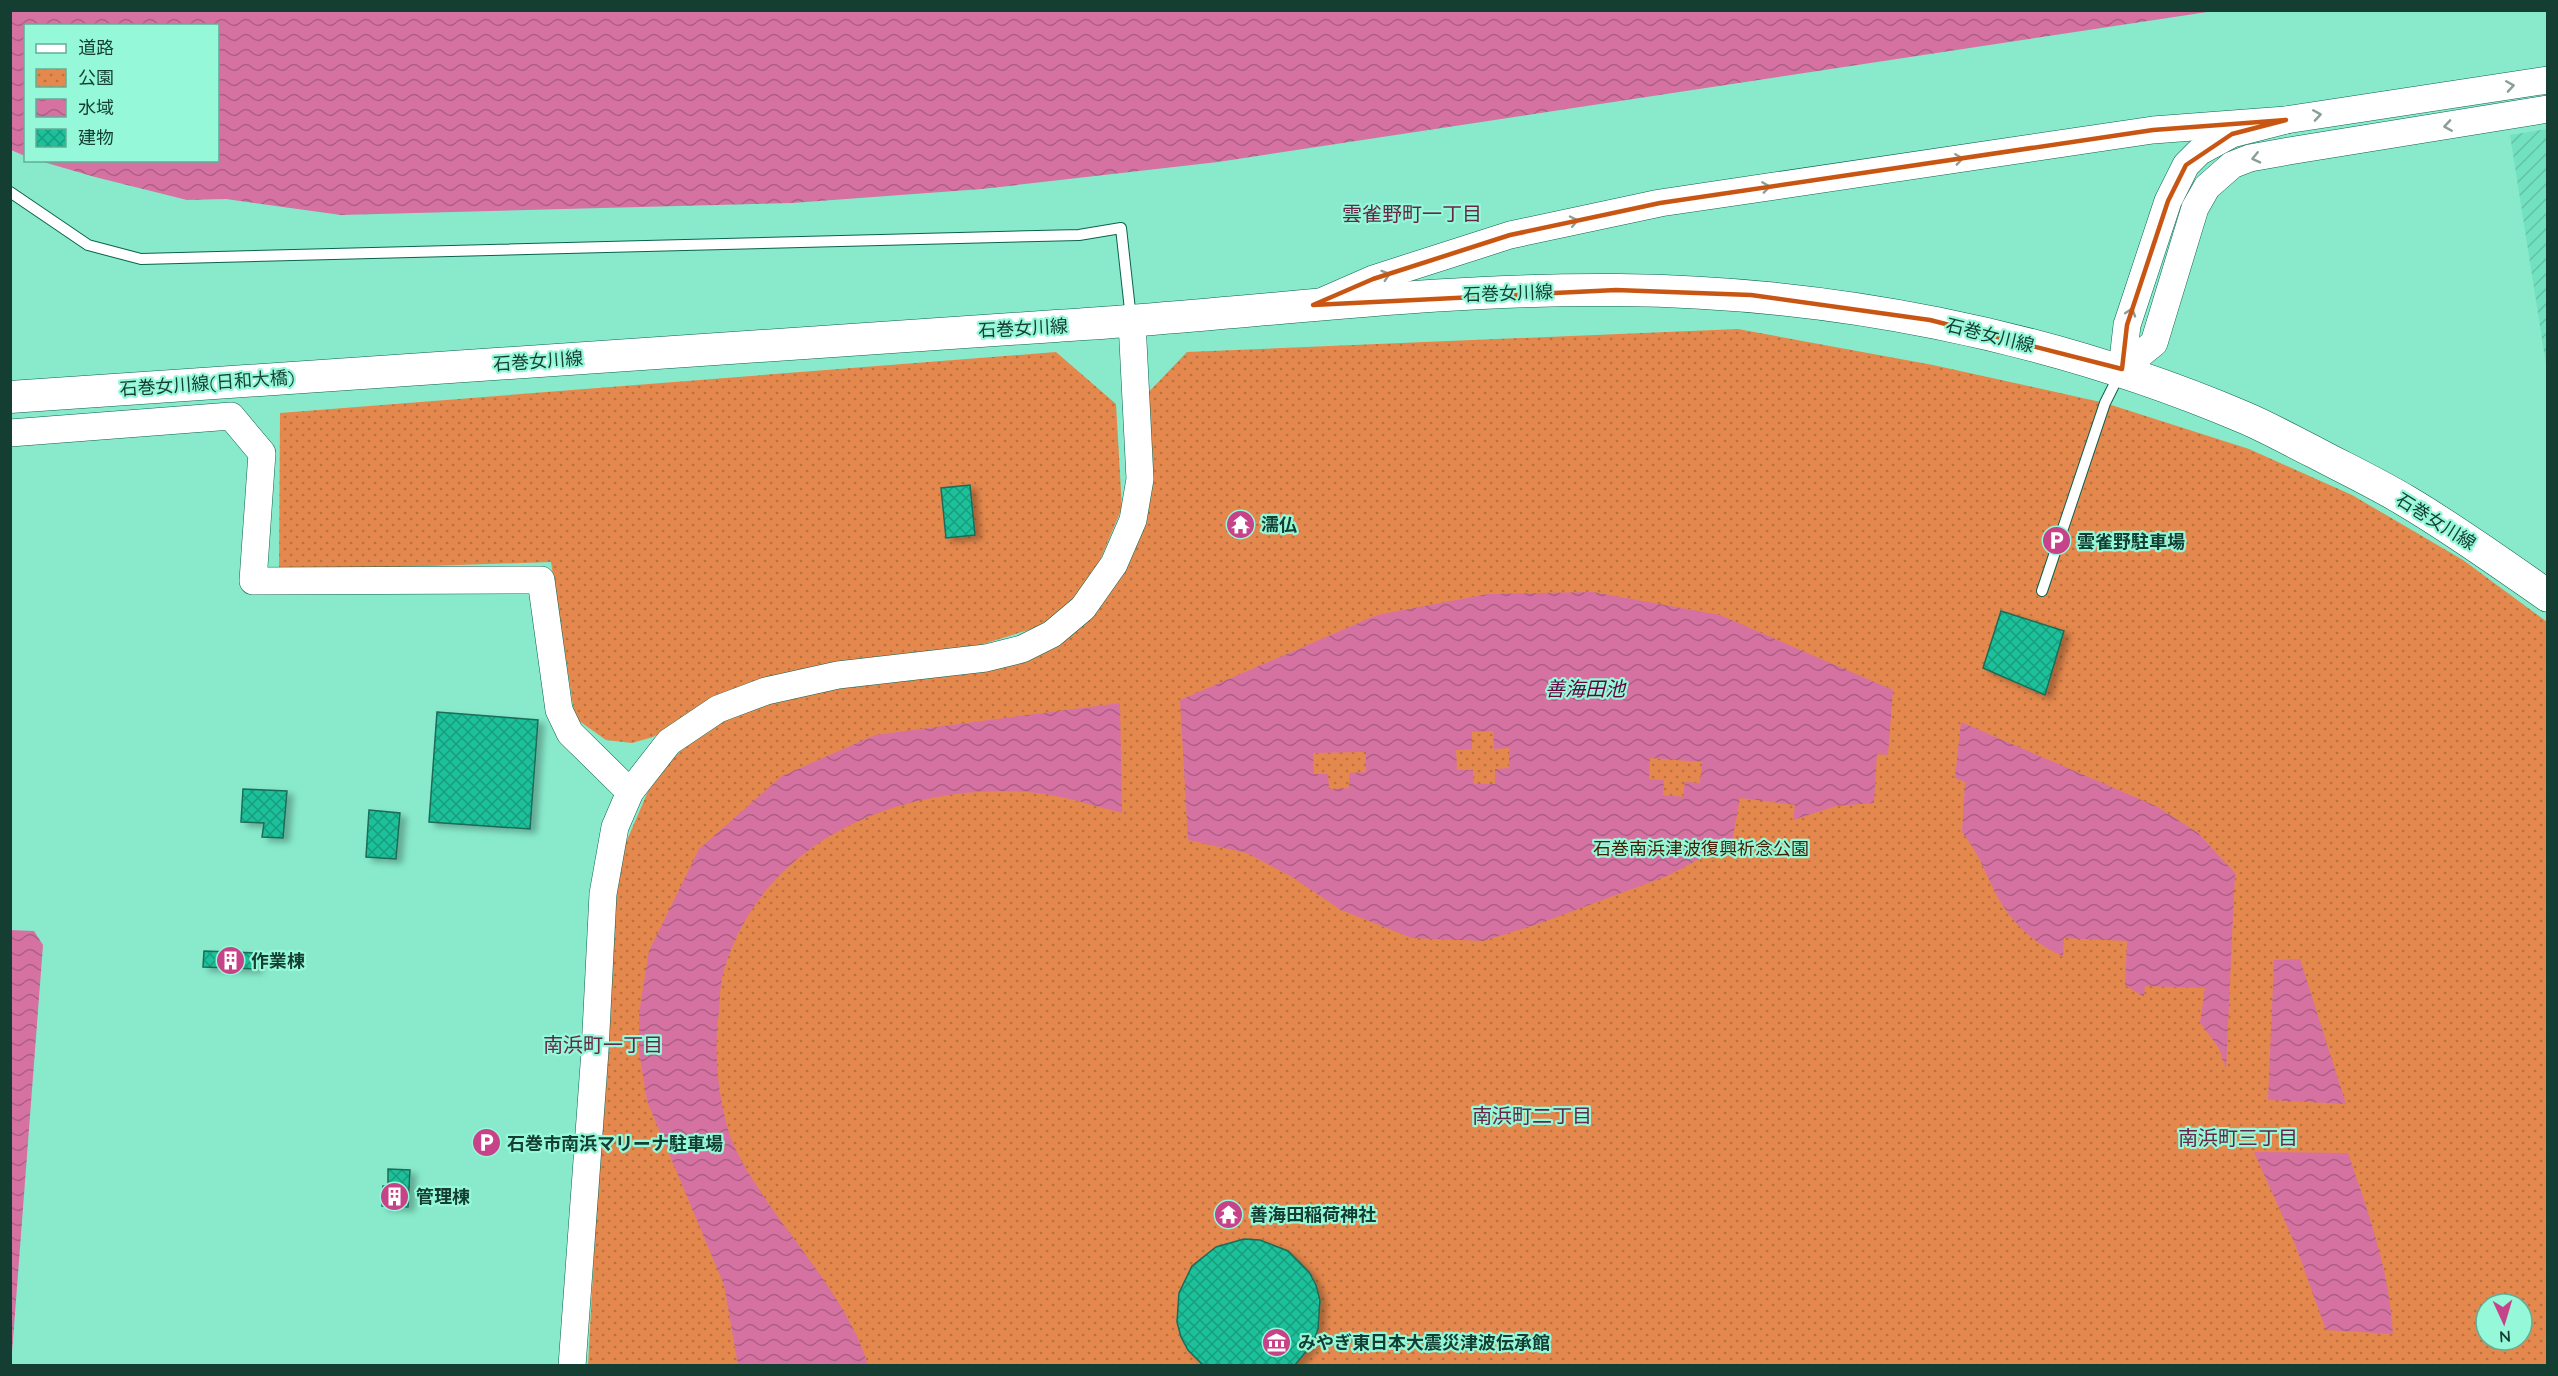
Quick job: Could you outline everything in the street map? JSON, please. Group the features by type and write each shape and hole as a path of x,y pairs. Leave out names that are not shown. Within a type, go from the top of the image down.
{"main road":[{"name":"石巻女川線","path":"404,369 1132,322 1313,305 1442,296 1616,290 1751,295 1930,320 2122,369 2249,419 2394,494 2484,550 2547,596"},
{"name":"石巻女川線(日和大橋)","path":"10,397 404,369"}],"street":[{"path":"1313,305 1373,279 1510,235 1660,203 2153,130 2286,120 2547,80"},
{"path":"2122,369 2154,343 2195,208 2207,187 2232,165 2250,158 2289,151 2547,109"},
{"path":"2122,369 2127,324 2168,201 2186,165 2199,152 2232,134 2286,120"},
{"path":"572,1365 595,1051 603,894 615,827 630,792 669,742 718,709 766,691 838,675 986,658 1022,649 1052,634 1083,608 1114,564 1133,520 1140,479 1132,322"},
{"path":"10,433 231,416 262,453 253,581 541,580 559,710 570,733 630,792"}],"lane":[{"path":"10,192 88,245 141,260 1079,235 1121,228 1132,322"},
{"path":"2042,591 2105,403 2122,369"}],"highlighted area":[{"path":"2286,120 2232,134 2186,165 2168,201 2127,325 2122,369 1930,320 1751,295 1616,290 1313,305 1373,279 1510,235 1660,203 2153,130"}],"shaded area":[{"path":"2548,129 2547,371 2510,135"}],"green space":[{"name":"石巻南浜津波復興祈念公園","path":"1738,329 1933,365 2105,403 2249,449 2352,495 2463,560 2547,622 2547,1365 588,1366 613,897 624,847 655,775 716,718 768,698 1033,656 1127,561 1142,399 1187,352"},
{"path":"1056,352 1116,404 1122,508 1088,589 1057,621 961,651 726,695 653,737 632,743 606,740 575,718 551,562 279,571 280,413"}],"water":[{"path":"11,10 2214,10 1218,162 982,189 792,203 341,215 226,199 187,200 43,162 219,162 219,24 24,24 24,156 11,150"},
{"name":"善海田池","path":"1593,592 1720,615 1893,690 1888,755 1877,754 1874,803 1836,806 1793,820 1795,805 1740,798 1732,842 1667,876 1538,924 1483,941 1412,938 1341,910 1292,877 1247,853 1188,840 1180,700 1377,615 1488,594","holes":["1493,731 1494,749 1509,748 1509,768 1495,769 1495,784 1474,784 1473,770 1457,770 1456,750 1472,749 1472,732","1366,752 1366,772 1349,773 1349,788 1329,789 1328,774 1314,774 1313,753","1650,758 1702,762 1700,783 1685,782 1683,797 1663,795 1664,780 1649,779"]},
{"path":"1120,703 1122,813 1048,794 988,791 939,796 892,808 847,827 806,852 771,884 743,924 724,970 720,990 717,1056 724,1115 738,1155 752,1179 836,1298 868,1365 738,1365 724,1285 647,1101 639,1052 639,1014 649,951 699,849 782,776 875,735"},
{"path":"1961,722 2158,807 2198,833 2235,873 2226,1070 2219,1048 2200,1023 2205,988 2145,986 2144,997 2125,985 2127,941 2064,938 2063,956 2033,939 2008,914 1977,855 1962,832 1965,782 1955,778"},
{"path":"10,930 34,931 43,945 11,1366"},
{"path":"2300,959 2346,1104 2268,1100 2274,960"},
{"path":"2254,1152 2348,1153 2383,1264 2393,1334 2326,1330 2295,1244"}],"building":[{"path":"970,485 975,535 946,538 941,488"},
{"path":"2001,611 2064,631 2045,695 1983,668"},
{"path":"437,712 538,720 530,829 429,822"},
{"path":"243,789 287,791 283,838 262,837 264,823 241,822"},
{"path":"369,810 400,813 396,859 366,857"},
{"name":"作業棟","path":"204,951 257,953 256,969 203,967"},
{"name":"管理棟","path":"388,1169 410,1170 408,1207 382,1206 383,1186 388,1186"},
{"path":"1244,1239 1260,1240 1288,1251 1309,1272 1316,1285 1320,1300 1318,1329 1313,1343 1295,1365 1203,1365 1188,1350 1181,1337 1177,1322 1179,1293 1192,1266 1216,1247"}],"place":[{"name":"濡仏","path":"1240,524"},
{"name":"雲雀野駐車場","path":"2056,541"},
{"name":"作業棟","path":"230,960"},
{"name":"石巻市南浜マリーナ駐車場","path":"486,1143"},
{"name":"管理棟","path":"395,1196"},
{"name":"善海田稲荷神社","path":"1229,1214"},
{"name":"みやぎ東日本大震災津波伝承館","path":"1277,1342"}],"district":[{"name":"雲雀野町一丁目","path":"1412,213"},
{"name":"南浜町一丁目","path":"603,1044"},
{"name":"南浜町二丁目","path":"1532,1115"},
{"name":"南浜町三丁目","path":"2238,1137"}]}
